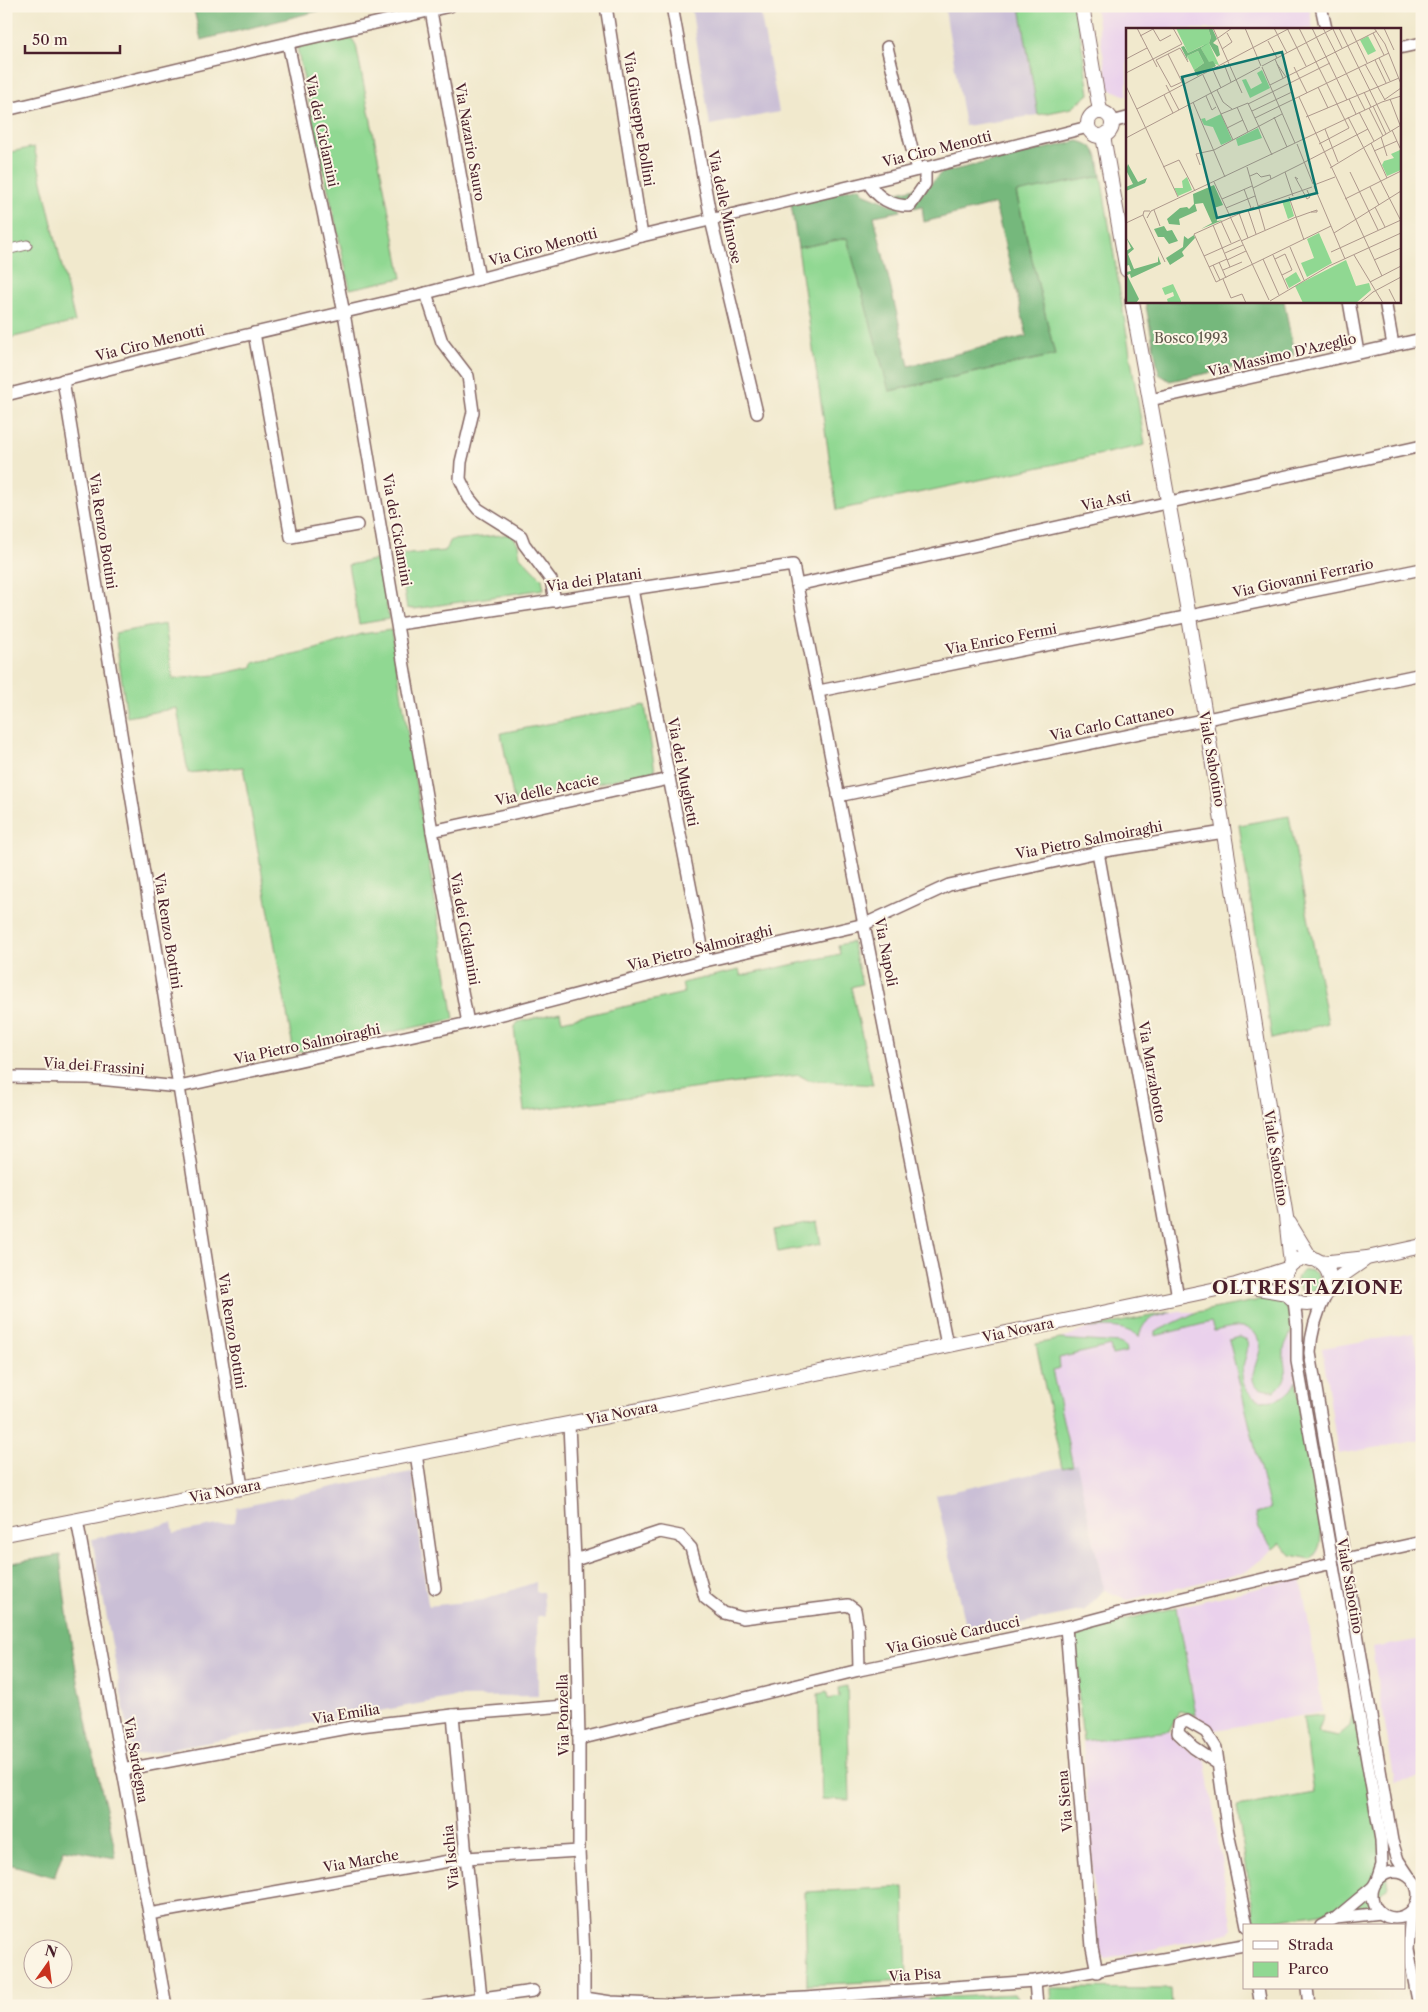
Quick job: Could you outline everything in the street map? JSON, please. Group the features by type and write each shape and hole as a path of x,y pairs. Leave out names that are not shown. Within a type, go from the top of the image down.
{"street":[{"path":"6,110 450,6"},
{"name":"Via Giuseppe Bollini","path":"606,6 642,236"},
{"name":"Via delle Mimose","path":"672,6 711,220 757,413"},
{"path":"1082,6 1100,112"},
{"path":"1322,6 1326,28"},
{"name":"Via Nazario Sauro","path":"431,11 479,279"},
{"name":"Via dei Ciclamini","path":"288,43 344,313 432,831 468,1023"},
{"path":"1400,48 1422,43"},
{"path":"868,182 875,193 886,201 899,206 910,206 925,184 887,48"},
{"path":"1100,112 1108,114 1112,122 1109,132 1103,136 1092,134 1088,127 1090,116 1100,112"},
{"path":"1112,122 1126,118"},
{"name":"Via Ciro Menotti","path":"6,395 254,333 426,293 642,236 1088,127"},
{"path":"1103,136 1126,264"},
{"path":"6,250 27,245"},
{"path":"426,293 442,342 468,376 473,412 461,462 460,479 469,498 478,509 521,536 524,544 552,580 555,601"},
{"name":"Viale Sabotino","path":"1132,302 1189,617 1224,832 1286,1217 1289,1266"},
{"path":"1349,302 1358,353"},
{"path":"1385,302 1393,345"},
{"path":"254,333 290,537 357,525"},
{"name":"Via Massimo D'Azeglio","path":"1150,400 1422,338"},
{"name":"Via Renzo Bottini","path":"63,380 179,1087 242,1488"},
{"name":"Via Asti","path":"798,584 1422,446"},
{"name":"Via dei Platani","path":"398,624 793,565"},
{"name":"Via Napoli","path":"793,565 947,1345"},
{"name":"Via Giovanni Ferrario","path":"1189,617 1422,569"},
{"name":"Via dei Mughetti","path":"632,589 705,961"},
{"name":"Via Enrico Fermi","path":"819,691 1189,617"},
{"name":"Via Carlo Cattaneo","path":"838,796 1422,674"},
{"name":"Via delle Acacie","path":"432,831 669,779"},
{"name":"Via Pietro Salmoiraghi","path":"179,1087 468,1023 705,961 865,924 949,885 1098,852 1224,832"},
{"name":"Via Marzabotto","path":"1098,852 1178,1297"},
{"name":"Via dei Frassini","path":"6,1077 89,1078 179,1087"},
{"name":"Viale Sabotino","path":"1286,1217 1316,1261"},
{"path":"1367,1258 1341,1276 1314,1304 1300,1304 1290,1297 1284,1281 1289,1266 1304,1258 1316,1261 1367,1258 1422,1246"},
{"path":"1316,1261 1329,1274 1327,1292"},
{"name":"Via Novara","path":"6,1534 569,1424 1236,1285 1289,1266"},
{"name":"Via Novara","path":"1236,1285 1290,1297"},
{"name":"Viale Sabotino","path":"1327,1292 1316,1314 1310,1352 1392,1841 1398,1860 1415,1880"},
{"name":"Viale Sabotino","path":"1290,1297 1297,1324 1297,1360 1381,1840 1382,1865 1375,1883"},
{"name":"Via Ponzella","path":"569,1424 575,1560 579,1739 579,1851 585,2002"},
{"path":"416,1453 435,1588"},
{"name":"Via Sardegna","path":"77,1520 166,2006"},
{"path":"575,1560 660,1532 680,1536 691,1548 705,1598 724,1613 743,1618 848,1605 855,1610 860,1670"},
{"path":"1345,1559 1422,1542"},
{"name":"Via Giosuè Carducci","path":"579,1739 860,1670 1066,1627 1128,1610 1332,1563"},
{"name":"Via Siena","path":"1066,1627 1092,1947 1097,1972"},
{"name":"Via Emilia","path":"122,1770 352,1728 453,1714 578,1705"},
{"name":"Via Ischia","path":"453,1714 466,1858 482,1997"},
{"path":"1218,1764 1247,1924"},
{"name":"Via Marche","path":"149,1914 466,1858 579,1851"},
{"path":"1325,1924 1336,1918 1383,1874 1395,1871 1415,1880 1418,1889 1416,1907 1406,1945 1419,2006"},
{"path":"1375,1883 1373,1902 1389,1919"},
{"path":"1336,1918 1389,1919 1404,1917 1416,1907"},
{"name":"Via Pisa","path":"585,2002 674,2005 805,1998 1035,1981 1097,1972 1243,1945"},
{"path":"1035,1981 1036,2006"},
{"path":"1258,1990 1261,2006"},
{"path":"1307,1990 1309,2006"},
{"path":"433,2005 533,1991"}],"shaded area":[{"path":"691,6 759,6 779,112 710,125"},
{"path":"966,6 1020,6 1038,115 965,126 945,10"},
{"path":"1095,6 1309,6 1313,28 1126,28 1126,96 1109,89"},
{"path":"1269,1295 1279,1299 1287,1307 1293,1319 1291,1333 1296,1381 1321,1541 1318,1552 1311,1559 1291,1555 1280,1543 1247,1571 1128,1600 1104,1590 1077,1465 1062,1468 1036,1344 1060,1339 1089,1328 1171,1312 1197,1312 1255,1301"},
{"path":"1414,1333 1422,1380 1422,1440 1338,1454 1322,1348"},
{"path":"1077,1464 1104,1590 1085,1610 968,1634 936,1495"},
{"path":"412,1472 428,1606 483,1600 536,1582 536,1592 543,1592 545,1616 537,1616 538,1696 456,1697 133,1756 92,1539 172,1523 174,1533 235,1522 237,1508"},
{"path":"1301,1578 1323,1712 1215,1730 1196,1715 1177,1607"},
{"path":"1422,1639 1422,1777 1395,1782 1372,1648"},
{"path":"1169,1731 1176,1742 1206,1762 1232,1930 1229,1933 1106,1959 1099,1954 1083,1741"},
{"path":"928,1998 928,2006 800,2006"}],"green space":[{"path":"193,6 338,6 201,40"},
{"path":"1020,6 1076,6 1089,94 1072,108 1038,115"},
{"path":"348,32 356,45 402,278 350,289 296,43"},
{"path":"1078,141 1094,149 1098,158 1101,176 1016,193 1055,355 889,391 847,238 798,248 791,204 859,187 865,194 900,208 901,211 874,216 909,366 1027,336 995,204 924,222 922,206 914,208 917,198 941,173"},
{"path":"34,147 75,322 6,339 6,153"},
{"path":"1101,176 1145,445 837,510 798,248 847,238 890,391 1055,355 1016,192"},
{"path":"920,187 909,203 884,195"},
{"name":"Bosco 1993","path":"1145,302 1284,302 1294,355 1170,381 1159,374"},
{"path":"512,534 518,544 520,556 542,579 544,589 414,609 407,608 398,555 445,551 451,540"},
{"path":"379,559 389,619 359,624 348,565"},
{"path":"165,624 173,679 215,675 252,667 253,663 316,649 362,634 391,630 454,1019 294,1053 243,767 188,773 177,708 127,717 115,633"},
{"path":"645,705 655,771 514,801 501,733"},
{"path":"1289,816 1328,1023 1272,1039 1239,825"},
{"path":"852,942 862,984 851,987 873,1085 808,1080 799,1075 524,1111 514,1028 518,1022 560,1012 562,1021 684,993 682,983 739,970 741,976 840,954 838,945"},
{"path":"817,1222 821,1244 778,1252 774,1230"},
{"path":"1308,1270 1316,1273 1319,1281 1316,1289 1308,1292 1300,1289 1297,1281 1300,1273"},
{"path":"1269,1295 1288,1310 1292,1321 1292,1327 1284,1349 1286,1373 1280,1386 1275,1391 1264,1390 1254,1383 1253,1378 1260,1346 1255,1333 1250,1329 1233,1327 1214,1331 1211,1322 1155,1336 1155,1332 1197,1312 1255,1301"},
{"path":"1171,1312 1150,1319 1144,1325 1139,1337 1127,1330 1109,1327 1089,1328"},
{"path":"1240,1337 1247,1340 1248,1345 1242,1371 1243,1382 1253,1396 1269,1401 1277,1399 1285,1395 1296,1381 1321,1531 1319,1546 1311,1559 1291,1555 1280,1543 1273,1549 1259,1529 1255,1514 1270,1509 1229,1340"},
{"path":"1060,1339 1119,1343 1125,1346 1126,1352 1112,1355 1110,1346 1059,1358 1060,1368 1052,1370 1073,1466 1062,1468 1036,1344"},
{"path":"60,1555 68,1623 80,1690 116,1858 64,1849 54,1877 13,1865 6,1866 6,1564"},
{"path":"1177,1607 1196,1715 1179,1711 1169,1731 1083,1741 1073,1641 1082,1630"},
{"path":"847,1686 850,1800 822,1799 818,1694 827,1692 828,1699 839,1697 838,1688"},
{"path":"1361,1714 1389,1886 1367,1906 1255,1923 1237,1807 1314,1793 1303,1717 1324,1715 1318,1732 1338,1736 1350,1726 1352,1715"},
{"path":"904,1887 907,1980 807,1985 805,1892"},
{"path":"1051,1988 1171,1989 1172,2006 1052,2006"},
{"path":"1014,1994 1022,2001 1023,2006 928,2006 928,1998"}],"district":[{"name":"OLTRESTAZIONE","path":"1308,1287"}]}
